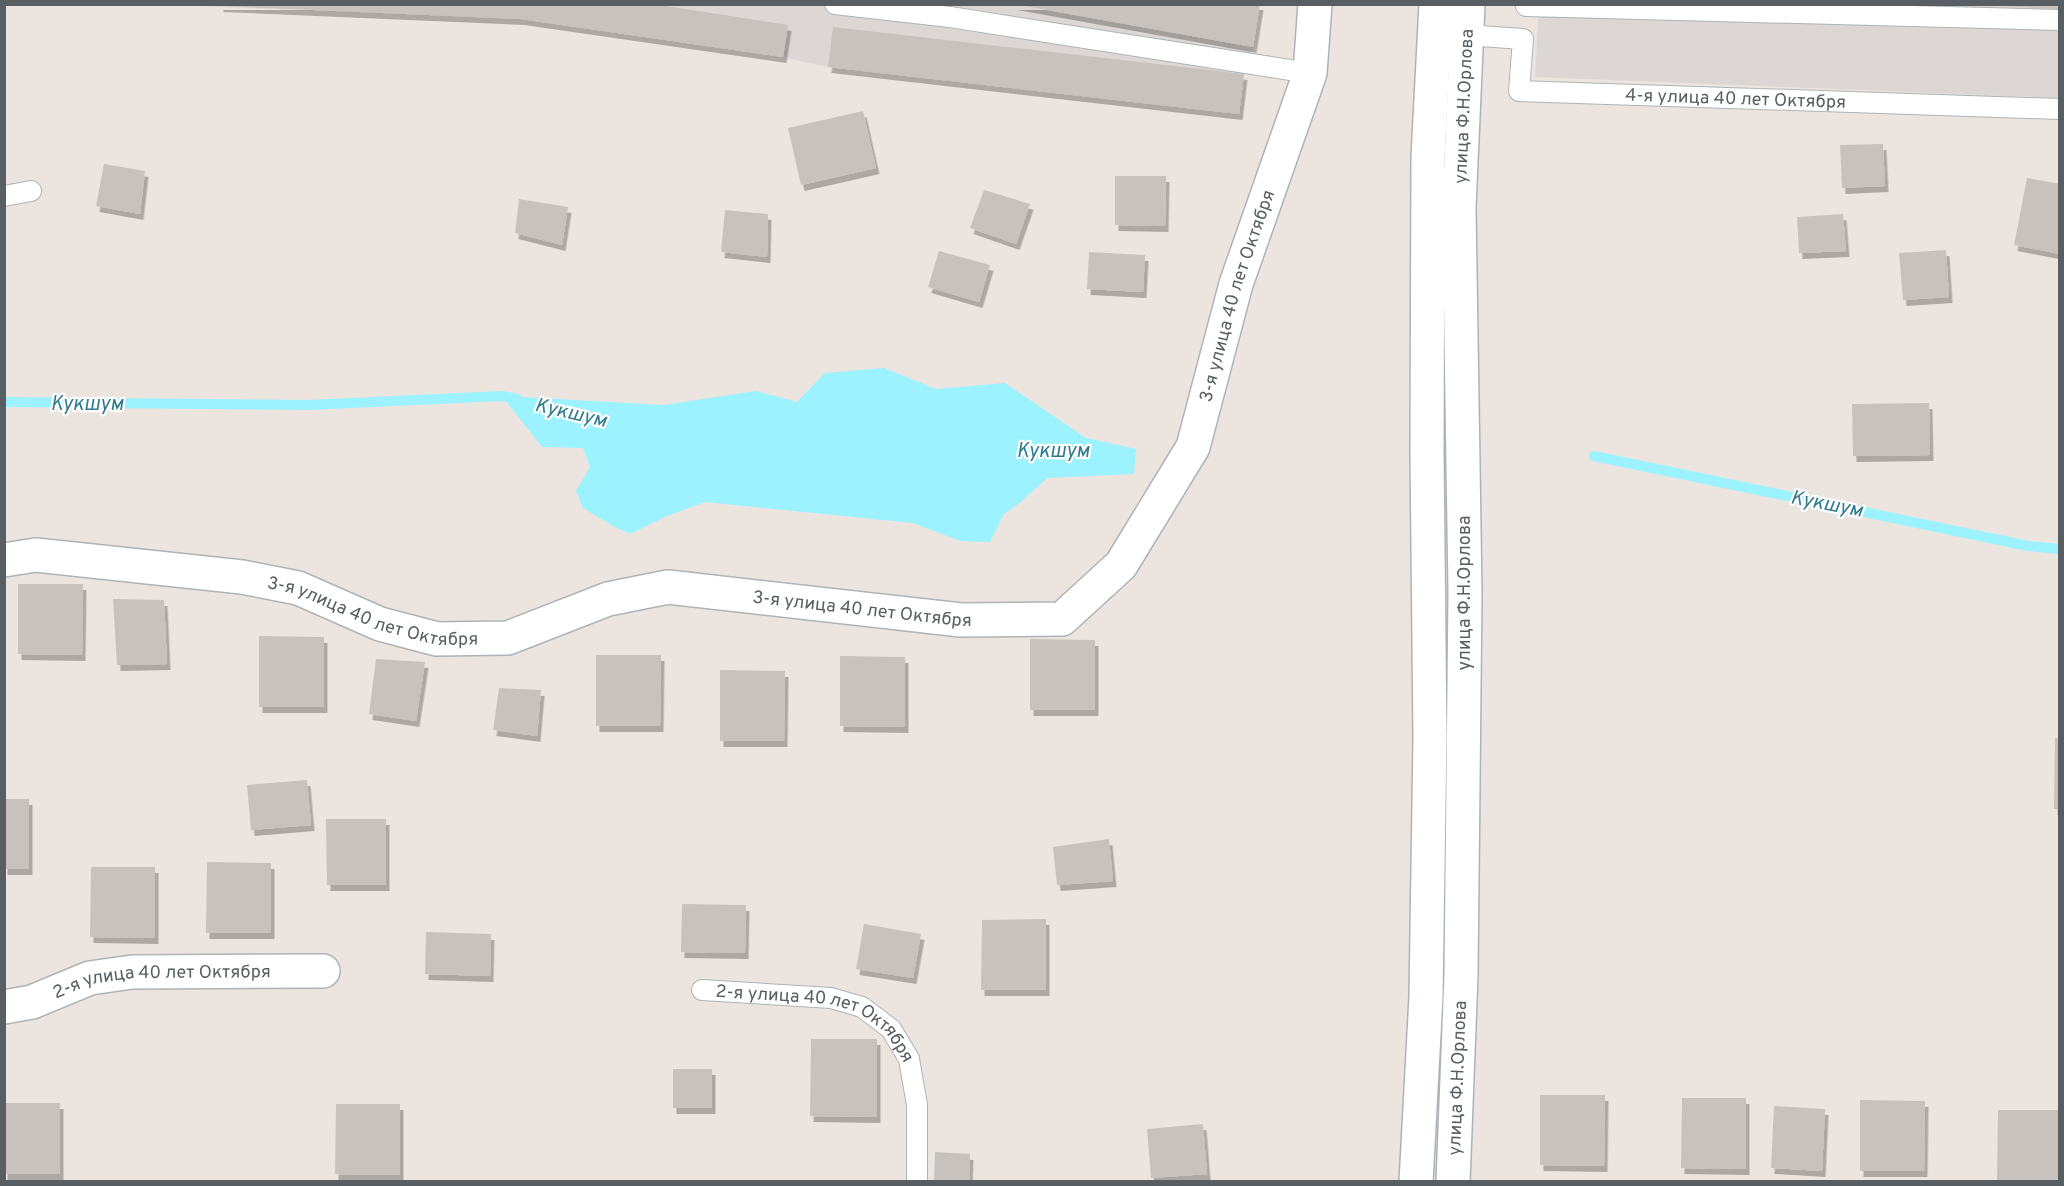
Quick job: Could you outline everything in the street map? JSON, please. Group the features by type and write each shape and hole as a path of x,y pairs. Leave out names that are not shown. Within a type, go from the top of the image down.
{"main road":[{"name":"3-я улица 40 лет Октября","path":"4,560 36,555 242,577 298,588 380,624 437,639 508,638 608,599 668,587 961,620 1062,619 1121,565 1193,447 1236,284 1310,73 1315,4"},
{"name":"улица Ф.Н.Орлова","path":"1416,1182 1426,962 1430,737 1427,453 1428,157 1436,4"},
{"name":"улица Ф.Н.Орлова","path":"1453,1182 1462,939 1465,592 1459,207 1467,20"},
{"name":"2-я улица 40 лет Октября","path":"4,1007 32,1002 90,978 132,972 323,971"}],"lane":[{"path":"835,4 951,11 1310,73"},
{"path":"1467,20 1523,39 1526,5 2060,20"},
{"name":"4-я улица 40 лет Октября","path":"1523,39 1519,91 2060,109"},
{"path":"4,195 31,191"},
{"name":"2-я улица 40 лет Октября","path":"702,990 831,998 862,1007 891,1029 909,1059 917,1105 917,1182"}],"shaded area":[{"path":"175,5 1260,5 1253,47 1244,74 1239,114 828,67 783,57 521,19"},
{"path":"1539,5 2059,5 2059,98 1535,77"}],"water":[{"path":"884,368 936,389 1005,383 1086,438 1136,449 1134,474 1047,478 1004,514 990,542 960,541 913,523 705,502 667,516 630,534 583,508 576,491 590,467 583,448 542,447 502,396 663,405 756,391 797,402 825,373"}],"building":[{"path":"220,4 653,4 788,25 783,57 521,19 220,6"},
{"path":"1014,4 1260,4 1253,47"},
{"path":"2000,4 2060,4 2060,9 2000,6"},
{"path":"833,27 1244,74 1239,114 828,67"},
{"path":"863,111 876,168 801,185 788,128"},
{"path":"1883,144 1885,186 1842,188 1840,145"},
{"path":"104,164 145,171 140,214 96,206"},
{"path":"1115,176 1166,176 1165,226 1115,225"},
{"path":"2027,178 2060,184 2060,254 2014,245"},
{"path":"984,190 1030,204 1016,244 970,228"},
{"path":"519,199 568,207 562,245 515,233"},
{"path":"725,210 768,214 767,257 721,252"},
{"path":"1843,214 1846,251 1799,253 1797,217"},
{"path":"1946,250 1949,297 1903,300 1899,253"},
{"path":"939,251 990,265 979,302 928,287"},
{"path":"1089,252 1145,255 1143,292 1087,289"},
{"path":"1929,403 1930,455 1853,456 1852,404"},
{"path":"18,584 83,584 82,655 18,654"},
{"path":"113,599 164,600 167,664 117,665"},
{"path":"259,636 324,637 324,707 259,707"},
{"path":"1030,639 1095,640 1095,710 1030,710"},
{"path":"596,655 661,655 660,726 596,726"},
{"path":"840,656 905,657 905,727 840,726"},
{"path":"376,659 425,662 416,721 369,714"},
{"path":"720,670 785,671 784,741 720,741"},
{"path":"499,688 541,690 537,736 493,730"},
{"path":"2055,738 2060,738 2060,809 2054,809"},
{"path":"307,780 311,825 251,830 247,785"},
{"path":"4,799 29,799 29,869 4,869"},
{"path":"326,819 386,819 386,885 327,885"},
{"path":"1109,839 1113,881 1057,885 1053,847"},
{"path":"207,862 271,863 271,933 206,933"},
{"path":"91,867 155,867 155,938 90,937"},
{"path":"682,904 746,905 745,953 681,952"},
{"path":"1046,919 1046,990 981,990 982,920"},
{"path":"864,924 921,934 913,978 856,969"},
{"path":"426,932 491,934 490,976 425,974"},
{"path":"811,1039 877,1039 877,1117 810,1116"},
{"path":"673,1069 712,1069 712,1108 673,1108"},
{"path":"1540,1095 1605,1095 1604,1166 1540,1165"},
{"path":"1682,1098 1746,1098 1746,1169 1681,1168"},
{"path":"1860,1100 1925,1101 1924,1171 1860,1171"},
{"path":"4,1103 60,1103 60,1174 4,1174"},
{"path":"336,1104 400,1104 400,1175 335,1174"},
{"path":"1774,1106 1825,1109 1822,1171 1771,1168"},
{"path":"1998,1110 2060,1110 2060,1181 1997,1181"},
{"path":"1203,1124 1207,1174 1151,1178 1147,1129"},
{"path":"935,1152 970,1154 969,1182 934,1182"}],"waterway":[{"name":"Кукшум","path":"4,402 308,405 502,396 517,399"},
{"name":"Кукшум","path":"1594,456 2028,546 2060,549"}]}
